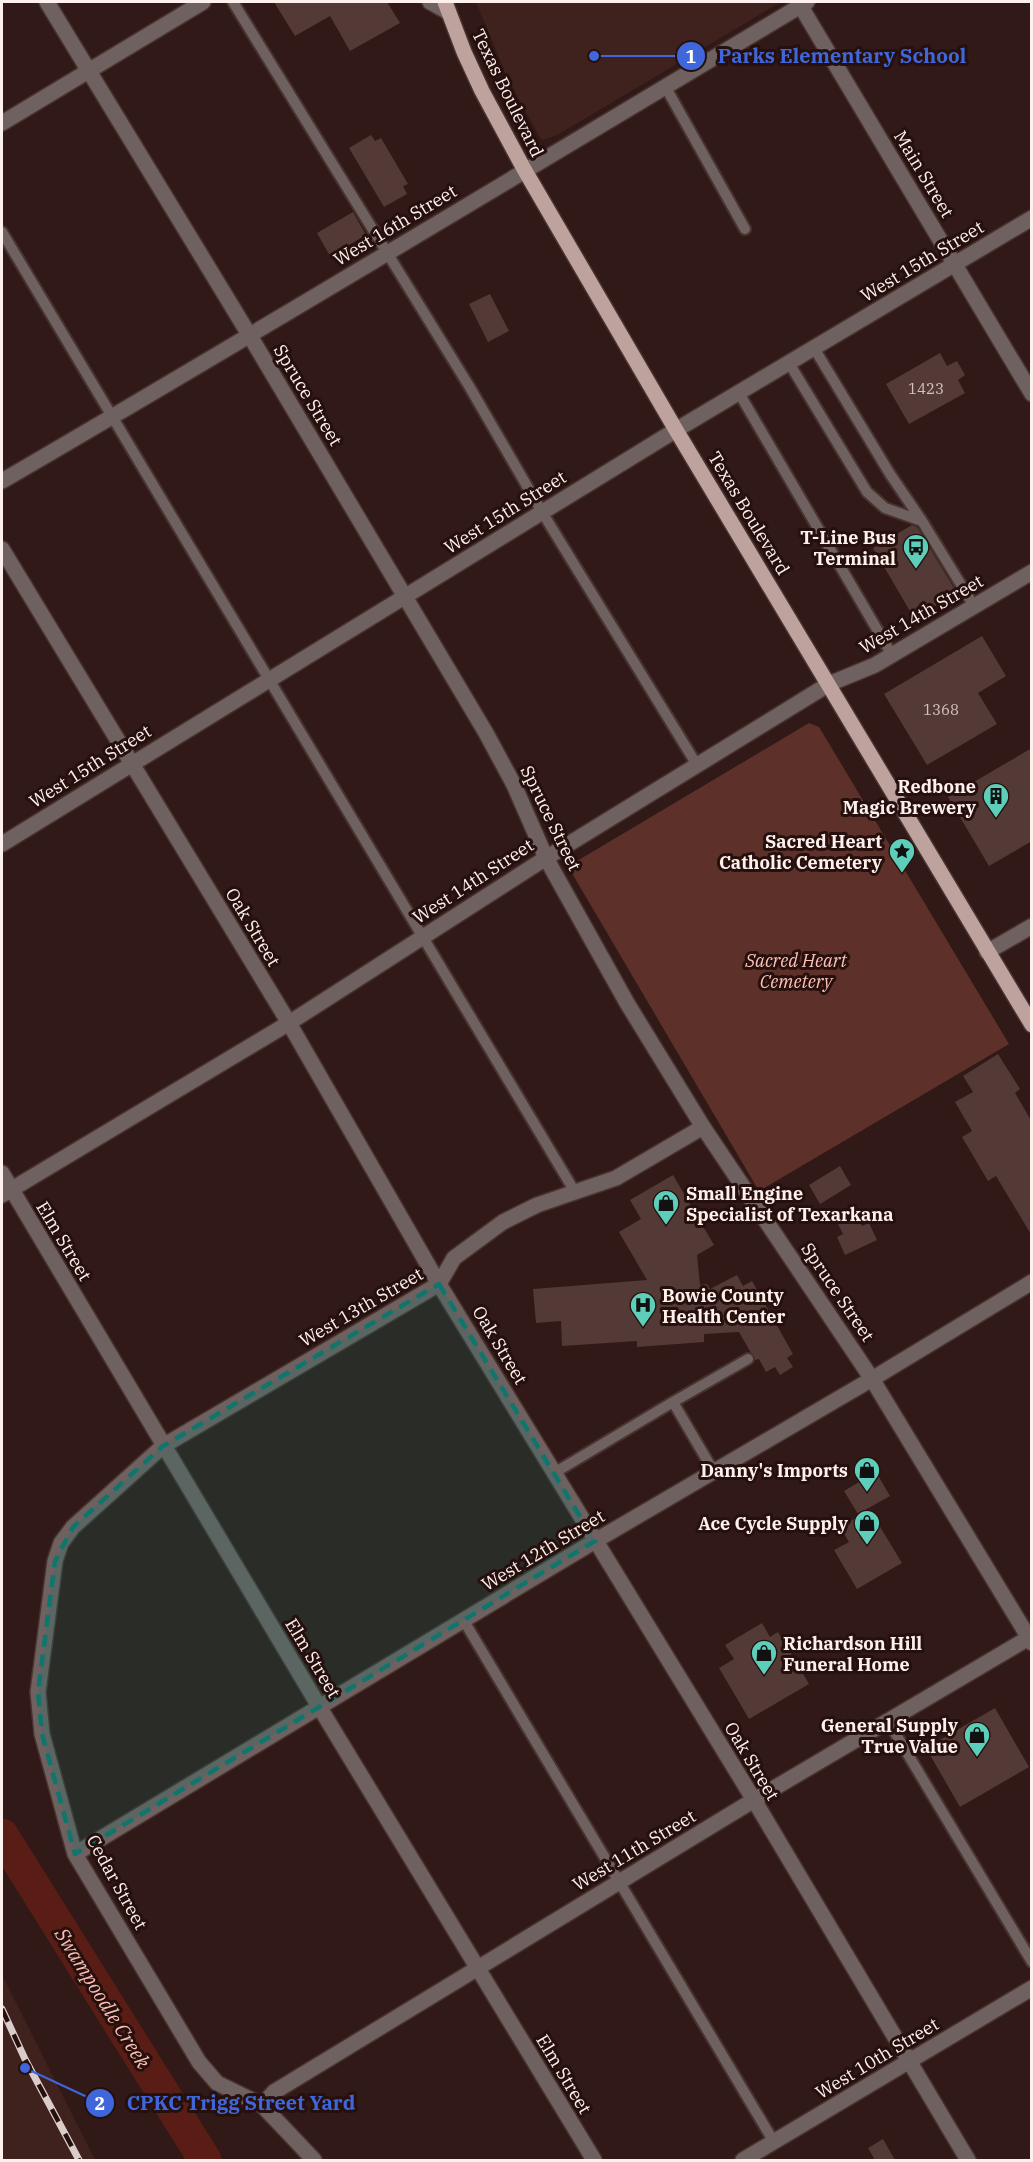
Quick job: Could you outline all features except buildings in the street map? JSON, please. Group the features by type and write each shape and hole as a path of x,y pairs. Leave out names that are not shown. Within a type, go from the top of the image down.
{"main road":[{"name":"Texas Boulevard","path":"446,7 482,91 524,170 676,430 1032,1025"}],"street":[{"name":"Spruce Street","path":"47,2 250,336 497,752 546,858 627,1003 703,1127 872,1379 1031,1639"},
{"path":"2,123 203,2"},
{"name":"Texas Boulevard","path":"430,2 446,7"},
{"name":"West 16th Street","path":"2,481 250,336 802,3"},
{"name":"Main Street","path":"802,3 1032,394"},
{"name":"West 15th Street","path":"2,844 676,430 1032,218"},
{"name":"Oak Street","path":"2,549 289,1023 439,1284 754,1800 968,2160"},
{"name":"West 14th Street","path":"6,1192 289,1023 546,858 829,684 875,665 1032,572"},
{"path":"987,952 1032,926"},
{"name":"West 13th Street","path":"78,1524 163,1446 439,1284 454,1258 502,1222 537,1204 616,1178 703,1127"},
{"name":"Elm Street","path":"2,1173 6,1192 163,1446 594,2160"},
{"name":"West 12th Street","path":"75,1854 1032,1282"},
{"name":"Cedar Street","path":"78,1524 61,1543 56,1561 38,1692 42,1734 75,1854 199,2062 217,2083 262,2105 314,2160"},
{"name":"West 11th Street","path":"262,2105 274,2092 754,1800 1031,1639"},
{"name":"West 10th Street","path":"743,2160 1032,1988"}],"lane":[{"path":"233,2 469,386 542,512 697,765"},
{"path":"665,86 745,229"},
{"path":"2,232 575,1192"},
{"path":"814,348 890,474 974,606"},
{"path":"789,363 867,492 885,508 922,521"},
{"path":"739,393 892,655"},
{"path":"554,1473 748,1359"},
{"path":"673,1402 714,1472"},
{"path":"464,1621 774,2142"},
{"path":"888,1721 1032,1962"}],"highlighted area":[{"path":"439,1284 595,1541 75,1854 42,1734 38,1692 55,1561 73,1527 163,1446"}],"shaded area":[{"path":"476,2 781,2 559,134 543,140 507,77"},
{"path":"2,1975 95,2160 2,2160"}],"green space":[{"name":"Sacred Heart Cemetery","path":"809,723 819,727 1009,1044 759,1191 573,875 577,861"}],"waterway":[{"name":"Swampoodle Creek","path":"2,1835 205,2160"}],"railway":[{"path":"2,2009 25,2059 79,2160"}],"place":[{"name":"Parks Elementary School","path":"594,56"},
{"name":"T-Line Bus Terminal","path":"916,570"},
{"name":"Redbone Magic Brewery","path":"996,819"},
{"name":"Sacred Heart Catholic Cemetery","path":"902,874"},
{"name":"Small Engine Specialist of Texarkana","path":"666,1226"},
{"name":"Bowie County Health Center","path":"643,1328"},
{"name":"Danny's Imports","path":"867,1493"},
{"name":"Ace Cycle Supply","path":"867,1546"},
{"name":"Richardson Hill Funeral Home","path":"764,1676"},
{"name":"General Supply True Value","path":"977,1758"},
{"name":"CPKC Trigg Street Yard","path":"25,2068"}]}
